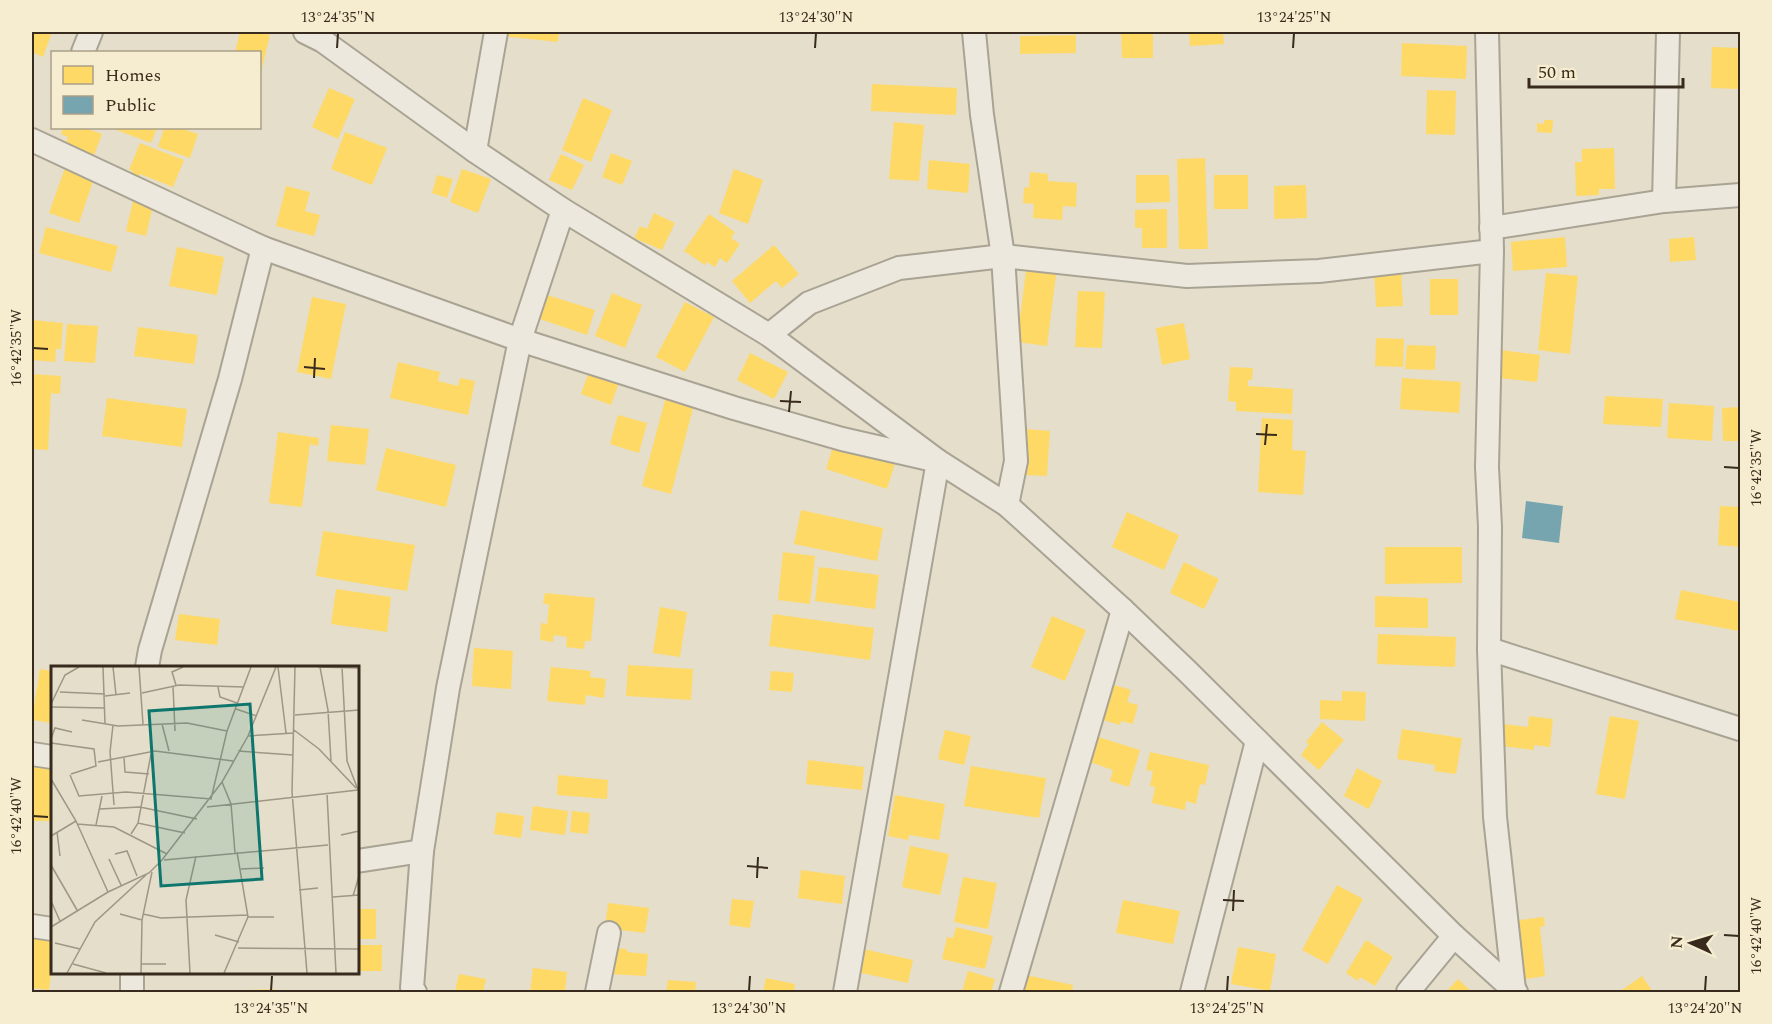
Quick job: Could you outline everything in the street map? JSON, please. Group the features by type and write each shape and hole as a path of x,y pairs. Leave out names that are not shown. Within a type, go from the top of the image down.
{"street":[{"path":"83,51 91,32"},
{"path":"475,151 496,32"},
{"path":"974,32 982,115 1003,256 1016,461 1007,505"},
{"path":"1487,32 1492,240 1487,467 1490,527 1489,649 1495,817 1515,991"},
{"path":"1664,201 1668,32"},
{"path":"317,34 475,151 563,210 769,335 938,461 1007,505 1123,610 1454,936 1515,991"},
{"path":"44,138 263,248 520,340 745,411 842,439 938,461"},
{"path":"769,335 809,303 899,268 1003,256 1187,276 1318,271 1492,240 1664,201 1740,195"},
{"path":"415,993 412,988 422,851 448,688 520,340 563,210"},
{"path":"147,666 230,378 263,248"},
{"path":"845,993 938,461"},
{"path":"1011,993 1123,610"},
{"path":"1489,649 1740,729"},
{"path":"1192,993 1257,741"},
{"path":"32,754 51,757"},
{"path":"358,861 422,851"},
{"path":"32,926 51,929"},
{"path":"597,993 609,933"},
{"path":"1408,993 1454,936"},
{"path":"132,973 132,993"}],"building: Homes":[{"path":"32,32 52,32 43,57 32,52"},
{"path":"240,32 270,35 261,72 261,51 235,51"},
{"path":"502,32 559,32 558,42 501,36"},
{"path":"1121,32 1153,32 1153,58 1122,58"},
{"path":"1189,32 1223,32 1224,44 1190,46"},
{"path":"1076,35 1076,53 1020,54 1020,36"},
{"path":"1402,43 1467,46 1466,79 1401,76"},
{"path":"1712,47 1740,48 1739,89 1711,88"},
{"path":"872,84 957,88 956,115 871,111"},
{"path":"329,88 355,99 338,139 312,127"},
{"path":"1427,90 1456,91 1455,135 1426,134"},
{"path":"583,98 612,110 591,162 562,150"},
{"path":"1544,120 1553,120 1552,133 1537,132 1537,123 1544,124"},
{"path":"894,122 924,125 919,181 889,179"},
{"path":"63,129 88,129 102,134 93,158 64,148 68,137 61,134"},
{"path":"114,129 157,129 151,143"},
{"path":"164,129 183,129 198,134 190,158 158,147"},
{"path":"345,132 387,148 372,185 331,169"},
{"path":"140,143 184,160 173,187 140,174 138,180 131,177 133,171 129,170"},
{"path":"1614,148 1615,189 1599,189 1599,195 1576,196 1575,162 1582,162 1582,149"},
{"path":"611,153 632,161 622,185 602,177"},
{"path":"561,154 584,165 572,190 549,180"},
{"path":"1205,158 1208,249 1179,249 1177,159"},
{"path":"929,160 970,164 968,193 927,189"},
{"path":"66,165 95,175 79,223 49,213"},
{"path":"462,169 491,179 478,213 450,202"},
{"path":"734,169 763,180 748,224 719,213"},
{"path":"1030,172 1048,174 1048,181 1077,183 1076,207 1063,206 1062,220 1033,218 1034,204 1023,203 1024,187 1029,188"},
{"path":"437,175 453,179 447,198 432,193"},
{"path":"1136,175 1169,175 1170,202 1136,203"},
{"path":"1214,175 1248,175 1248,209 1214,209"},
{"path":"1306,185 1307,218 1274,219 1274,186"},
{"path":"286,186 310,192 305,211 320,215 314,236 276,226"},
{"path":"134,197 154,201 146,236 126,231"},
{"path":"1167,209 1167,248 1142,248 1142,228 1135,228 1135,210"},
{"path":"654,213 675,223 662,250 634,238 640,226 647,229"},
{"path":"709,214 735,232 731,238 740,244 727,263 720,258 715,267 707,262 705,265 684,251"},
{"path":"46,227 118,246 111,272 39,253"},
{"path":"1565,237 1567,267 1513,271 1511,242"},
{"path":"1694,237 1696,260 1670,262 1669,239"},
{"path":"774,245 799,274 782,288 776,281 750,303 732,281"},
{"path":"177,247 224,257 217,295 169,286"},
{"path":"1027,263 1057,267 1047,346 1017,342"},
{"path":"1401,269 1403,306 1376,307 1374,270"},
{"path":"1546,273 1578,276 1570,354 1538,350"},
{"path":"1430,279 1458,279 1458,315 1430,315"},
{"path":"1078,291 1105,292 1102,348 1075,347"},
{"path":"612,293 642,305 625,348 595,336"},
{"path":"544,294 595,310 587,335 537,318"},
{"path":"312,297 346,304 331,379 297,372"},
{"path":"685,302 714,317 685,372 656,357"},
{"path":"32,320 63,323 61,349 56,349 55,362 32,360"},
{"path":"1184,323 1190,359 1162,365 1156,328"},
{"path":"67,324 98,326 95,363 64,361"},
{"path":"138,327 198,335 194,364 134,356"},
{"path":"1376,338 1404,339 1403,367 1375,366"},
{"path":"1407,345 1436,346 1435,370 1405,369"},
{"path":"1501,350 1540,355 1537,382 1498,378"},
{"path":"750,353 788,372 774,399 737,380"},
{"path":"398,362 440,372 438,381 458,386 460,378 475,381 468,415 390,398"},
{"path":"591,366 621,377 611,405 581,394"},
{"path":"1230,367 1253,368 1252,380 1248,380 1248,386 1293,389 1292,414 1236,411 1236,402 1228,401"},
{"path":"32,374 61,376 60,394 51,393 48,450 32,449"},
{"path":"1402,378 1461,382 1459,413 1400,409"},
{"path":"667,393 695,400 671,494 642,486"},
{"path":"1605,396 1663,399 1661,427 1603,424"},
{"path":"107,398 187,409 182,447 102,436"},
{"path":"1669,403 1714,406 1712,441 1667,438"},
{"path":"1740,407 1740,441 1723,441 1722,408"},
{"path":"618,415 647,423 639,453 610,444"},
{"path":"1262,418 1293,420 1292,450 1306,451 1303,495 1258,492"},
{"path":"331,425 369,429 365,465 327,461"},
{"path":"1026,429 1050,431 1047,476 1023,475"},
{"path":"278,432 319,438 318,446 310,444 302,507 269,503"},
{"path":"835,440 896,460 887,489 826,469"},
{"path":"386,448 456,465 446,507 376,490"},
{"path":"1720,506 1740,507 1740,547 1718,545"},
{"path":"801,510 883,528 877,561 794,544"},
{"path":"1127,512 1179,535 1164,570 1112,547"},
{"path":"323,531 415,545 407,591 316,576"},
{"path":"1385,547 1462,547 1462,583 1385,584"},
{"path":"783,552 815,556 810,604 778,600"},
{"path":"1184,562 1219,579 1204,609 1170,593"},
{"path":"819,567 879,575 875,609 815,601"},
{"path":"336,589 391,597 387,632 331,624"},
{"path":"1681,590 1740,602 1739,631 1675,619"},
{"path":"545,593 595,598 591,641 585,641 584,649 566,647 567,637 554,635 553,642 540,640 541,623 547,624 549,604 543,604"},
{"path":"1375,596 1428,598 1428,628 1375,627"},
{"path":"660,607 687,612 680,657 653,653"},
{"path":"179,614 220,619 217,645 175,640"},
{"path":"773,614 874,628 870,660 769,646"},
{"path":"1052,616 1086,630 1065,681 1031,667"},
{"path":"1378,634 1456,637 1455,667 1377,664"},
{"path":"474,648 513,651 511,689 472,686"},
{"path":"628,665 693,669 691,700 626,696"},
{"path":"551,667 591,671 590,677 606,679 604,698 586,695 585,705 547,701"},
{"path":"40,669 51,671 51,723 32,720"},
{"path":"771,671 794,673 792,692 769,690"},
{"path":"1104,682 1131,690 1127,702 1138,705 1133,724 1121,721 1120,725 1093,717"},
{"path":"1342,691 1366,692 1365,721 1320,719 1320,700 1342,701"},
{"path":"1529,716 1553,719 1550,747 1534,745 1534,750 1501,746 1503,724 1528,727"},
{"path":"1610,716 1639,721 1625,799 1596,794"},
{"path":"1322,722 1344,740 1319,770 1301,755 1309,744 1306,742"},
{"path":"1402,729 1462,738 1456,774 1434,771 1435,765 1397,759"},
{"path":"945,730 971,736 964,765 938,759"},
{"path":"1095,736 1140,750 1129,787 1110,781 1113,770 1087,761"},
{"path":"1150,752 1209,765 1205,785 1200,784 1196,804 1186,801 1185,810 1152,803 1155,787 1150,786 1153,771 1146,770"},
{"path":"808,760 864,767 862,790 806,784"},
{"path":"34,766 51,766 51,821 34,821"},
{"path":"971,766 1046,778 1039,818 964,806"},
{"path":"1357,768 1382,781 1369,809 1344,796"},
{"path":"558,775 608,780 607,799 557,795"},
{"path":"895,795 945,804 939,840 909,835 908,840 888,836"},
{"path":"533,806 568,811 565,835 530,830"},
{"path":"572,811 590,813 588,834 570,832"},
{"path":"497,812 524,816 521,838 494,834"},
{"path":"910,846 949,854 940,895 902,887"},
{"path":"801,870 845,876 842,904 798,898"},
{"path":"963,877 997,883 988,929 954,922"},
{"path":"1337,885 1363,899 1328,964 1302,950"},
{"path":"732,899 754,901 750,928 729,925"},
{"path":"1123,900 1180,911 1173,944 1116,933"},
{"path":"608,903 649,908 645,933 605,928"},
{"path":"358,909 376,909 376,939 358,939"},
{"path":"1544,917 1545,926 1540,927 1545,976 1519,980 1512,921"},
{"path":"956,927 993,936 985,969 942,959 947,937 953,938"},
{"path":"32,933 51,936 49,990 32,988"},
{"path":"1366,940 1393,957 1375,986 1360,977 1358,981 1346,973"},
{"path":"358,945 382,945 382,971 358,971"},
{"path":"1238,947 1276,954 1270,991 1231,984"},
{"path":"610,948 648,954 646,976 608,974"},
{"path":"863,949 913,960 908,983 857,972"},
{"path":"533,968 567,972 565,992 530,992"},
{"path":"968,971 995,979 991,992 962,992"},
{"path":"459,974 486,979 483,992 455,992"},
{"path":"1026,975 1073,985 1072,992 1022,992"},
{"path":"1642,976 1653,992 1619,992"},
{"path":"766,978 795,984 794,992 763,992"},
{"path":"1458,979 1472,992 1448,992"},
{"path":"668,980 696,982 695,992 666,992"},
{"path":"274,989 274,992 222,991"}],"building: Public":[{"path":"1526,501 1563,506 1559,543 1522,538"}]}
